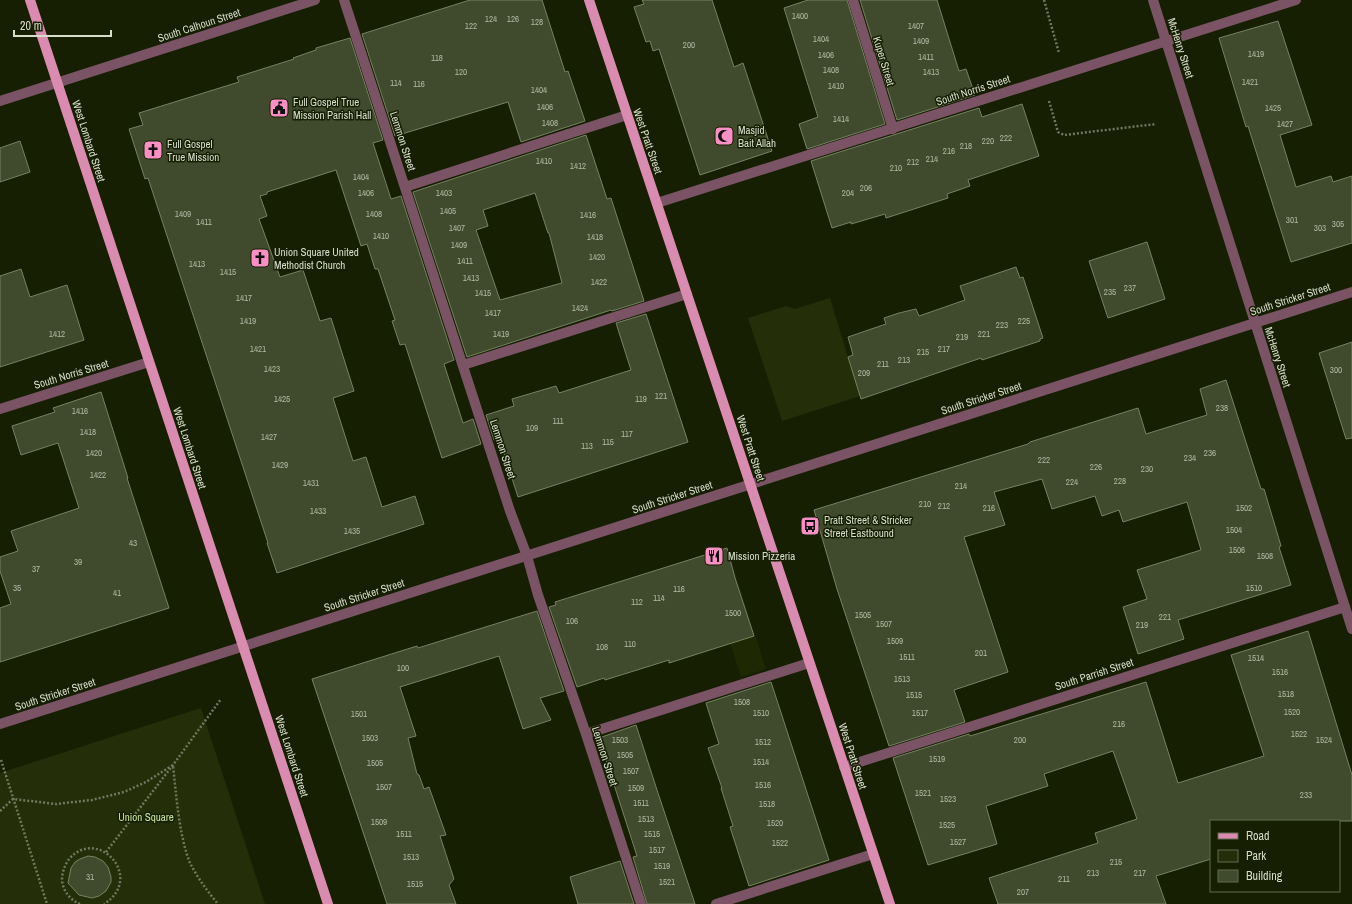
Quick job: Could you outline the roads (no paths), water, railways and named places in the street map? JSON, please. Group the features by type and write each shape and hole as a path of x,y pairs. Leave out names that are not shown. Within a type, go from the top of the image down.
{"main road":[{"name":"West Lombard Street","path":"30,0 328,904"},
{"name":"West Pratt Street","path":"589,0 890,904"}],"street":[{"name":"South Calhoun Street","path":"0,101 315,0"},
{"name":"Lemmon Street","path":"344,0 510,511 527,556 538,595 586,734 641,904"},
{"name":"Kuper Street","path":"853,0 893,128"},
{"name":"McHenry Street","path":"1153,0 1255,323 1348,606 1352,629"},
{"name":"South Norris Street","path":"657,204 1296,0"},
{"path":"405,187 627,114"},
{"name":"South Stricker Street","path":"0,724 1352,292"},
{"path":"463,365 687,294"},
{"name":"South Norris Street","path":"0,409 149,362"},
{"name":"South Parrish Street","path":"844,767 1348,606"},
{"path":"586,734 809,663"},
{"path":"716,904 873,854"}],"place":[{"name":"Full Gospel True Mission Parish Hall","path":"279,108"},
{"name":"Masjid Bait Allah","path":"724,136"},
{"name":"Full Gospel True Mission","path":"153,150"},
{"name":"Union Square United Methodist Church","path":"260,258"},
{"name":"Pratt Street & Stricker Street Eastbound","path":"810,526"},
{"name":"Mission Pizzeria","path":"714,556"}],"park label":[{"name":"Union Square","path":"146,817"}]}
